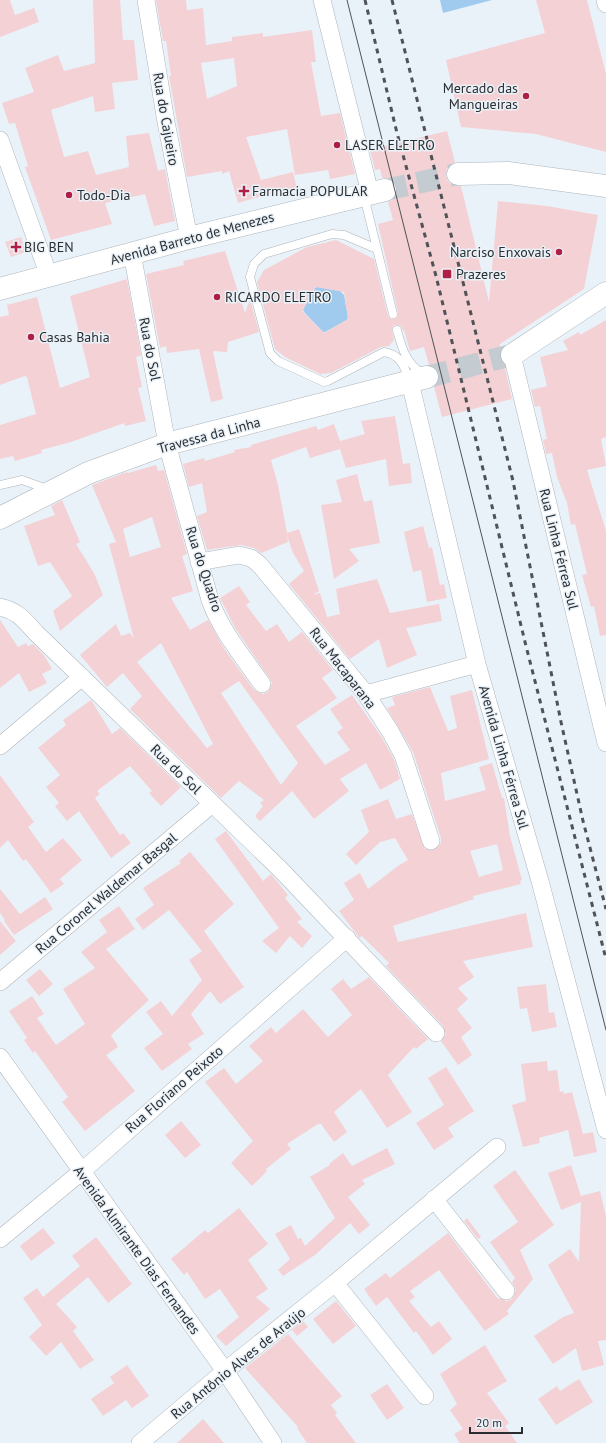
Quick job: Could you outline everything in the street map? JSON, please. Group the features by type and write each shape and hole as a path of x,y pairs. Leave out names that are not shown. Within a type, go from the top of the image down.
{"main road":[{"path":"458,174 508,173 606,186"},
{"name":"Avenida Barreto de Menezes","path":"0,289 189,238 373,193"},
{"path":"512,355 606,293"},
{"name":"Travessa da Linha","path":"0,518 88,473 167,444 419,379"}],"street":[{"name":"Rua do Cajueiro","path":"146,0 166,122 189,238"},
{"path":"322,0 373,193"},
{"path":"605,0 606,4"},
{"path":"0,140 49,276"},
{"name":"Rua do Sol","path":"132,253 167,444"},
{"name":"Rua Linha Férrea Sul","path":"512,355 606,743"},
{"name":"Avenida Linha Férrea Sul","path":"419,379 477,664 540,881 606,1130"},
{"name":"Rua do Quadro","path":"167,444 213,608 262,684"},
{"name":"Rua Macaparana","path":"199,562 239,555 246,555 255,561 366,694 390,731 403,755 431,841"},
{"name":"Rua do Sol","path":"0,607 11,609 20,615 281,870 436,1033"},
{"path":"366,694 477,664"},
{"path":"0,746 82,677"},
{"name":"Rua Coronel Waldemar Basgal","path":"0,982 212,804"},
{"name":"Rua Floriano Peixoto","path":"0,1239 81,1172 347,938"},
{"name":"Avenida Almirante Dias Fernandes","path":"0,1057 225,1371 273,1443"},
{"name":"Rua Antônio Alves de Araújo","path":"140,1443 225,1371 335,1283 497,1147"},
{"path":"434,1199 506,1291"},
{"path":"335,1283 425,1396"}],"lane":[{"path":"373,193 377,249 393,314"},
{"path":"377,249 344,236 332,234 264,254 254,264 250,276 270,353 278,361 324,382 395,346 398,334 405,357 418,371 419,379"},
{"path":"384,352 398,356 419,379"},
{"path":"0,485 22,480 52,491"}],"shaded area":[{"path":"440,0 492,0 443,13"},
{"path":"317,287 340,291 344,295 348,317 347,320 325,332 323,332 303,310"}],"building":[{"path":"0,0 10,0 15,15 34,8 39,22 0,37"},
{"path":"93,0 120,0 123,40 134,40 138,80 112,83 115,109 95,112 93,96 51,110 64,157 88,151 96,175 129,167 126,136 149,133 158,171 165,169 175,221 154,226 145,194 105,203 112,224 51,240 25,167 28,166 15,123 9,124 2,103 34,92 25,68 58,55 64,71 95,63"},
{"path":"156,0 186,0 187,10 203,8 206,45 232,41 232,37 263,33 263,37 312,30 316,62 311,62 321,116 340,113 355,174 330,179 328,170 295,175 287,129 246,137 261,180 293,172 297,189 277,194 276,192 238,203 229,171 222,174 222,171 187,177 169,76 171,76 166,41 163,41","holes":["234,58 237,86 207,99 201,63"]},
{"name":"Mercado das Mangueiras","path":"536,0 587,0 606,74 606,152 536,134 461,127 446,60 545,33"},
{"path":"447,131 455,162 447,168 447,180 452,185 461,186 489,302 498,201 547,206 598,215 584,289 500,344 500,356 504,364 512,399 442,417 434,387 439,381 439,374 436,368 429,365 424,347 410,351 404,330 403,331 401,326 393,326 392,331 394,340 389,346 381,347 331,373 320,374 285,357 275,349 257,282 264,270 307,247 336,240 374,259 388,316 392,319 396,318 398,313 378,224 393,220 388,202 394,199 397,193 397,187 394,181 388,178 382,178 380,169 375,170 370,150","holes":["316,287 344,292 348,319 324,333 302,311"]},
{"name":"BIG BEN","path":"21,237 26,252 11,257 5,242"},
{"path":"225,251 245,313 250,299 259,332 228,342 227,352 213,351 223,399 211,402 199,349 167,353 166,346 160,348 146,274 184,265 183,261"},
{"path":"127,279 141,355 136,357 142,387 138,388 146,421 125,426 124,423 71,442 41,450 42,453 15,461 13,456 0,459 0,425 36,414 27,377 25,376 0,385 0,317 9,315 7,305 37,297 60,388 90,377 70,296"},
{"path":"606,320 606,437 601,439 606,466 587,470 606,531 606,635 600,636 594,606 591,607 582,575 587,574 575,524 571,525 567,503 557,477 552,453 546,454 543,440 547,439 540,406 535,407 531,390 547,386 540,357 568,350 563,341 579,332 580,335"},
{"path":"395,416 403,464 410,463 412,483 389,486 386,459 346,468 340,449 310,458 306,447 271,460 278,485 287,533 299,529 319,591 313,595 320,593 327,617 340,614 336,589 377,579 390,613 439,604 442,621 406,628 417,655 387,668 379,639 350,659 289,584 304,571 293,553 287,536 288,542 261,553 254,548 241,545 207,550 197,516 207,512 202,483 189,487 183,464 204,458 205,461 235,452 234,450 251,447 251,445 316,426 318,430 334,424 340,441 365,434 361,421"},
{"path":"156,465 158,471 164,470 187,554 182,556 193,591 171,598 190,630 208,620 225,650 254,690 263,694 268,692 272,683 270,679 235,628 220,598 239,586 250,602 246,605 266,631 277,624 289,642 302,632 333,670 322,678 337,698 296,726 325,765 350,750 337,732 343,728 330,709 352,695 381,736 394,759 400,779 380,790 366,763 340,779 349,791 314,819 292,791 260,821 255,816 263,806 260,803 264,800 239,781 221,798 130,709 142,696 123,673 107,687 80,655 116,624 121,636 130,633 134,639 109,544 116,542 92,485 127,472 128,473","holes":["152,517 161,547 130,557 123,529","161,643 213,744 207,748 137,662","239,681 298,763 281,785 221,693"]},
{"path":"357,474 364,502 372,500 380,543 349,549 359,561 334,579 321,505 342,502 336,480"},
{"path":"62,500 80,542 76,544 94,573 103,595 60,631 53,611 72,596 50,562 38,566 24,526 55,515 51,506"},
{"path":"423,526 429,548 432,547 440,585 444,584 447,598 427,602 421,570 413,572 404,532"},
{"path":"0,620 18,647 26,643 28,646 33,644 44,655 52,669 42,674 47,683 29,692 19,673 0,688"},
{"path":"430,687 448,731 457,728 450,696 472,690 489,759 441,773 445,801 486,790 479,767 492,763 502,798 504,798 510,836 522,880 520,881 521,884 473,896 474,899 393,926 398,942 526,913 533,947 463,961 474,977 458,988 468,999 457,1009 472,1028 461,1037 472,1055 458,1065 441,1041 446,1035 443,1026 386,966 389,963 362,936 359,938 339,911 354,900 344,883 360,873 368,889 408,860 395,838 380,842 356,865 346,854 369,832 361,810 388,799 396,819 412,814 425,849 434,850 441,843 441,838 413,752 387,708 395,705 392,697","holes":["497,844 503,870 479,877 470,851"]},
{"path":"91,700 112,734 120,728 181,787 161,806 149,793 152,791 130,766 97,791 100,794 95,798 120,835 123,833 131,843 111,858 79,811 67,821 55,806 59,803 46,787 60,775 38,748 66,725 63,720"},
{"path":"0,775 34,822 28,827 46,852 63,838 82,860 60,879 64,884 51,893 26,859 23,861 8,840 0,848"},
{"path":"226,831 263,881 271,874 288,895 285,898 302,919 297,922 312,936 302,948 290,936 276,953 262,941 279,928 215,839"},
{"path":"190,852 234,904 204,931 244,987 220,1004 210,991 191,1014 204,1034 188,1044 192,1049 162,1071 144,1048 163,1034 146,1012 161,1001 172,1016 202,980 189,960 202,951 169,910 143,930 135,919 154,905 143,888 181,863 179,861"},
{"path":"0,889 20,914 45,897 53,909 14,935 0,913"},
{"path":"119,906 135,929 106,949 149,1000 111,1035 118,1047 106,1055 135,1091 85,1131 62,1102 68,1097 35,1051 33,1053 24,1040 27,1038 9,1011 32,996 44,1014 37,1018 56,1045 85,1024 63,989 95,968 81,952 107,932 99,920"},
{"path":"0,921 16,941 0,955"},
{"path":"40,969 53,984 39,996 26,980"},
{"path":"369,977 428,1039 416,1049 414,1047 388,1075 412,1112 387,1128 361,1089 334,1112 347,1132 334,1142 321,1124 318,1124 287,1144 291,1149 266,1169 267,1171 252,1186 231,1163 253,1141 205,1082 224,1068 236,1084 263,1061 249,1046 271,1027 276,1033 303,1009 328,1037 352,1015 331,989 343,979 351,989"},
{"path":"546,984 549,1013 554,1012 557,1027 532,1032 527,1008 520,1009 517,987"},
{"path":"547,1061 548,1071 557,1070 560,1092 563,1091 564,1094 572,1092 583,1134 593,1132 597,1152 574,1157 568,1130 539,1138 540,1143 523,1147 512,1105 526,1101 521,1064"},
{"path":"446,1067 474,1111 448,1128 454,1137 434,1150 416,1123 444,1105 428,1078"},
{"path":"181,1121 201,1145 185,1158 165,1135"},
{"path":"387,1148 395,1164 362,1180 365,1184 348,1197 370,1225 359,1234 350,1223 315,1255 283,1276 278,1270 290,1259 275,1234 291,1225 298,1239 301,1238 305,1246 335,1218 310,1177 330,1165 329,1164 343,1153 352,1166"},
{"path":"571,1165 581,1196 600,1191 606,1216 606,1340 598,1341 604,1365 582,1371 576,1348 553,1364 534,1336 563,1317 574,1313 548,1265 570,1249 579,1262 581,1202 561,1210 548,1173"},
{"path":"515,1170 554,1225 520,1250 533,1279 507,1311 509,1314 485,1331 439,1270 410,1291 415,1297 409,1301 431,1327 439,1321 452,1339 433,1355 416,1331 414,1333 387,1297 376,1306 364,1289 386,1273 390,1278 448,1233 498,1299 507,1301 512,1299 516,1290 512,1282 515,1278 490,1242 518,1222 493,1186"},
{"path":"239,1208 268,1244 248,1260 268,1289 256,1297 270,1309 226,1346 216,1336 239,1317 220,1289 205,1299 187,1272 184,1275 171,1259 205,1230 208,1233"},
{"path":"467,1218 481,1237 478,1239 464,1221"},
{"path":"43,1228 55,1243 31,1261 20,1246"},
{"path":"96,1237 132,1284 108,1303 88,1277 56,1304 77,1327 73,1331 94,1360 80,1369 61,1342 46,1356 29,1337 42,1325 23,1298 37,1288 43,1297 80,1266 72,1256"},
{"path":"336,1301 356,1326 333,1344 313,1319"},
{"path":"303,1321 308,1327 297,1336 292,1330"},
{"path":"288,1334 342,1396 331,1405 337,1413 335,1415 356,1443 307,1443 297,1428 298,1427 245,1368"},
{"path":"485,1345 507,1381 487,1393 509,1423 505,1426 517,1443 460,1443 454,1434 463,1429 450,1410 457,1404 440,1374"},
{"path":"127,1365 149,1396 132,1408 126,1400 103,1416 91,1399 114,1383 110,1377"},
{"path":"579,1379 593,1402 556,1425 538,1399 557,1386 560,1391"},
{"path":"387,1384 404,1408 387,1420 370,1395"},
{"path":"203,1419 224,1443 177,1443"}],"tunnel":[{"path":"385,190 458,174"},
{"path":"427,377 512,355"}],"tram line":[{"path":"347,0 606,1030"}],"railway":[{"path":"365,0 397,133 436,276 526,646 606,959"},
{"path":"392,0 513,481 561,722 583,821 606,909"}],"place":[{"name":"Mercado das Mangueiras","path":"526,96"},
{"name":"LASER ELETRO","path":"337,145"},
{"name":"Farmacia POPULAR","path":"244,191"},
{"name":"Todo-Dia","path":"69,195"},
{"name":"BIG BEN","path":"16,247"},
{"name":"Narciso Enxovais","path":"559,252"},
{"name":"Prazeres","path":"447,274"},
{"name":"RICARDO ELETRO","path":"217,297"},
{"name":"Casas Bahia","path":"31,337"}]}
